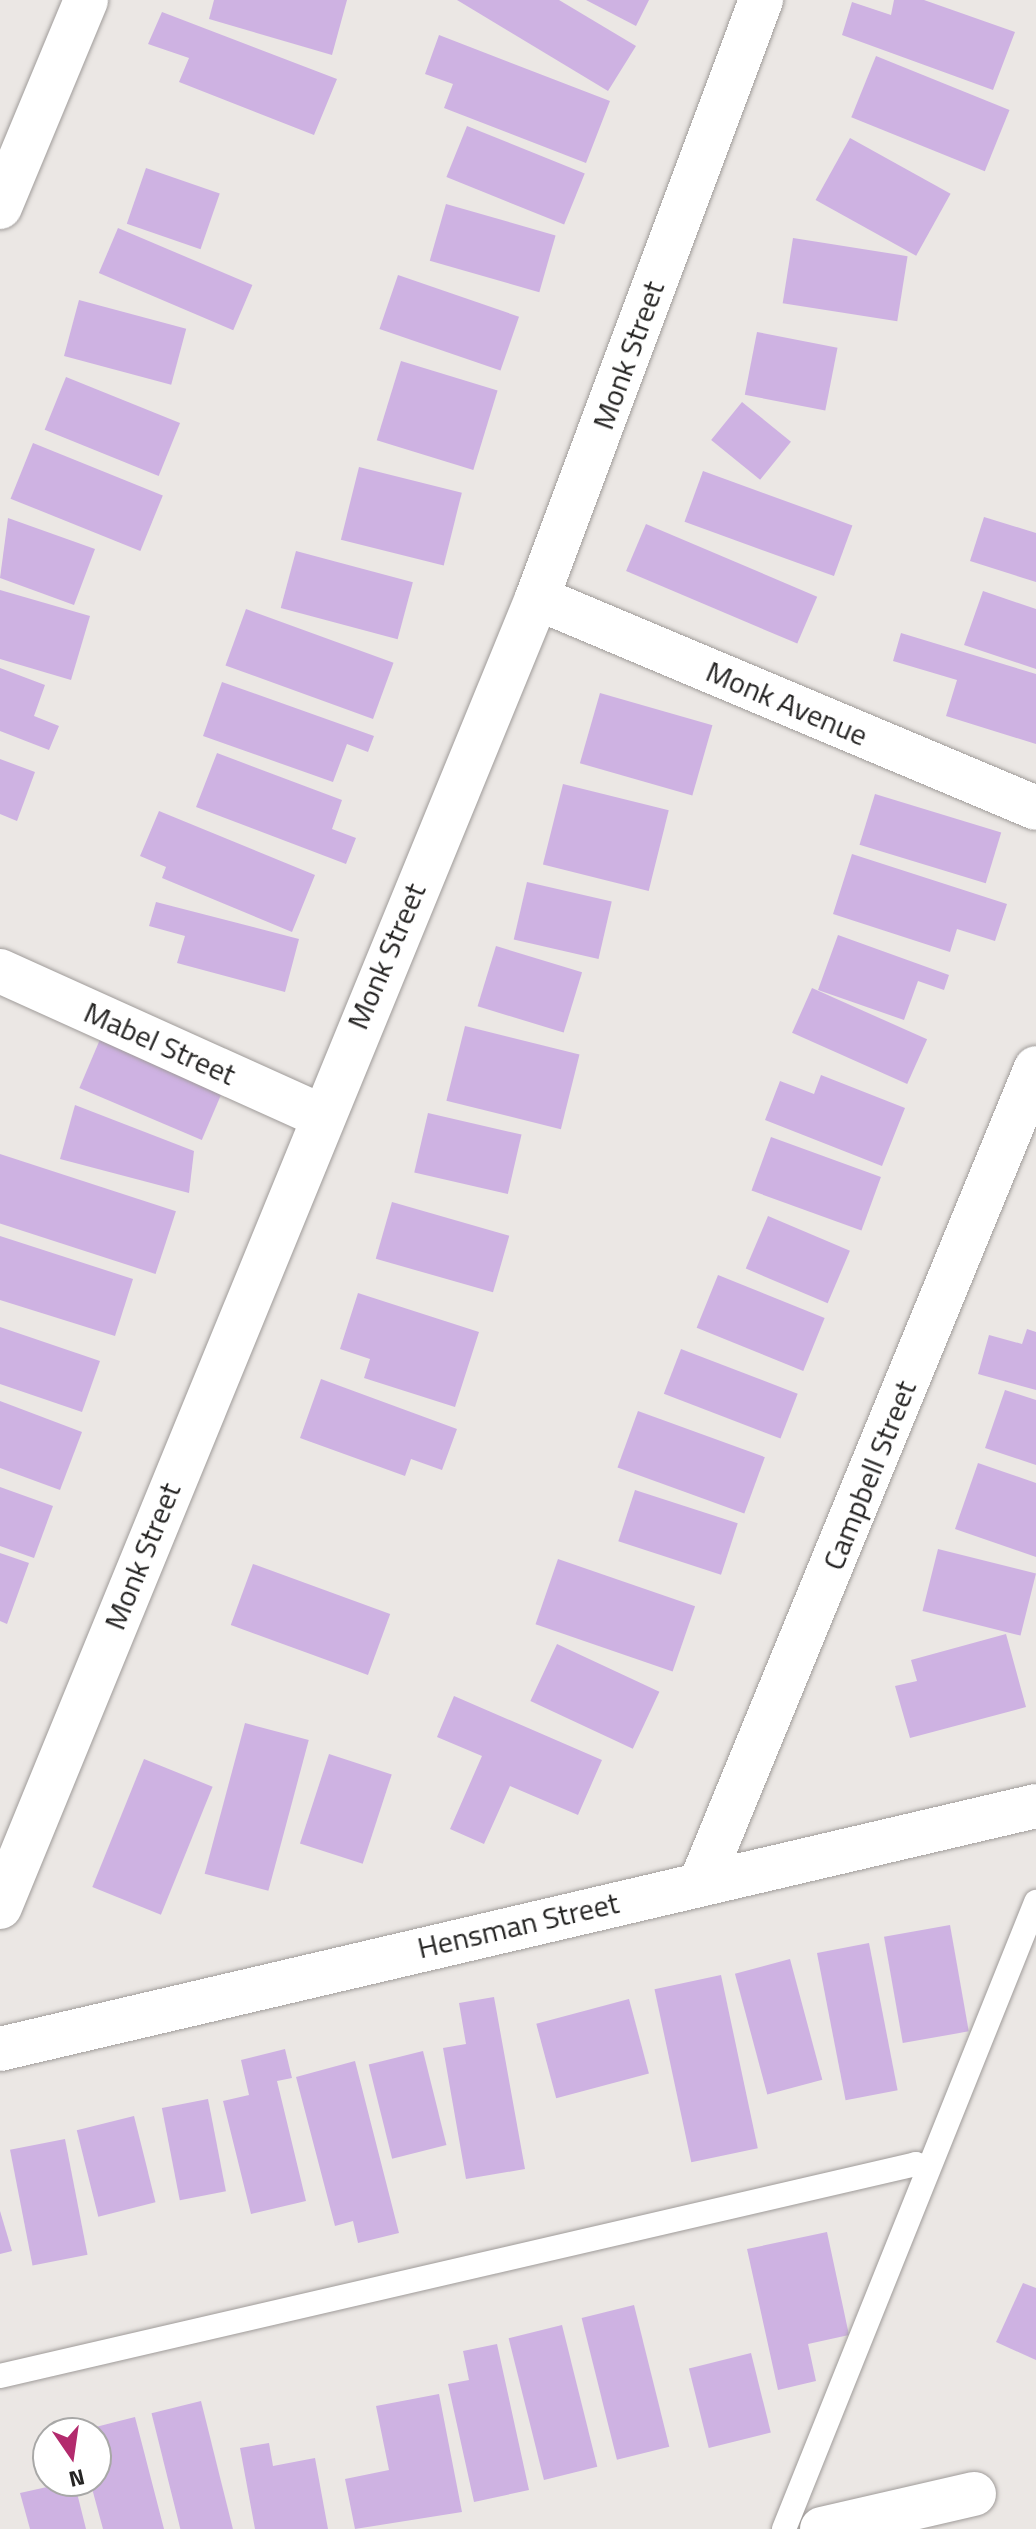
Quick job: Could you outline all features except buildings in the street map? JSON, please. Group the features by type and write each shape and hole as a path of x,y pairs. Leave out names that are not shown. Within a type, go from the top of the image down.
{"street":[{"path":"0,207 86,0"},
{"name":"Monk Street","path":"0,1907 319,1115 537,598 761,0"},
{"name":"Monk Avenue","path":"537,598 1036,808"},
{"name":"Mabel Street","path":"0,971 319,1115"},
{"name":"Campbell Street","path":"701,1882 1036,1068"},
{"name":"Hensman Street","path":"0,2049 701,1882 1036,1806"},
{"path":"822,2529 974,2494"}],"lane":[{"path":"784,2529 1036,1902"},
{"path":"0,2376 916,2164 928,2169"}]}
